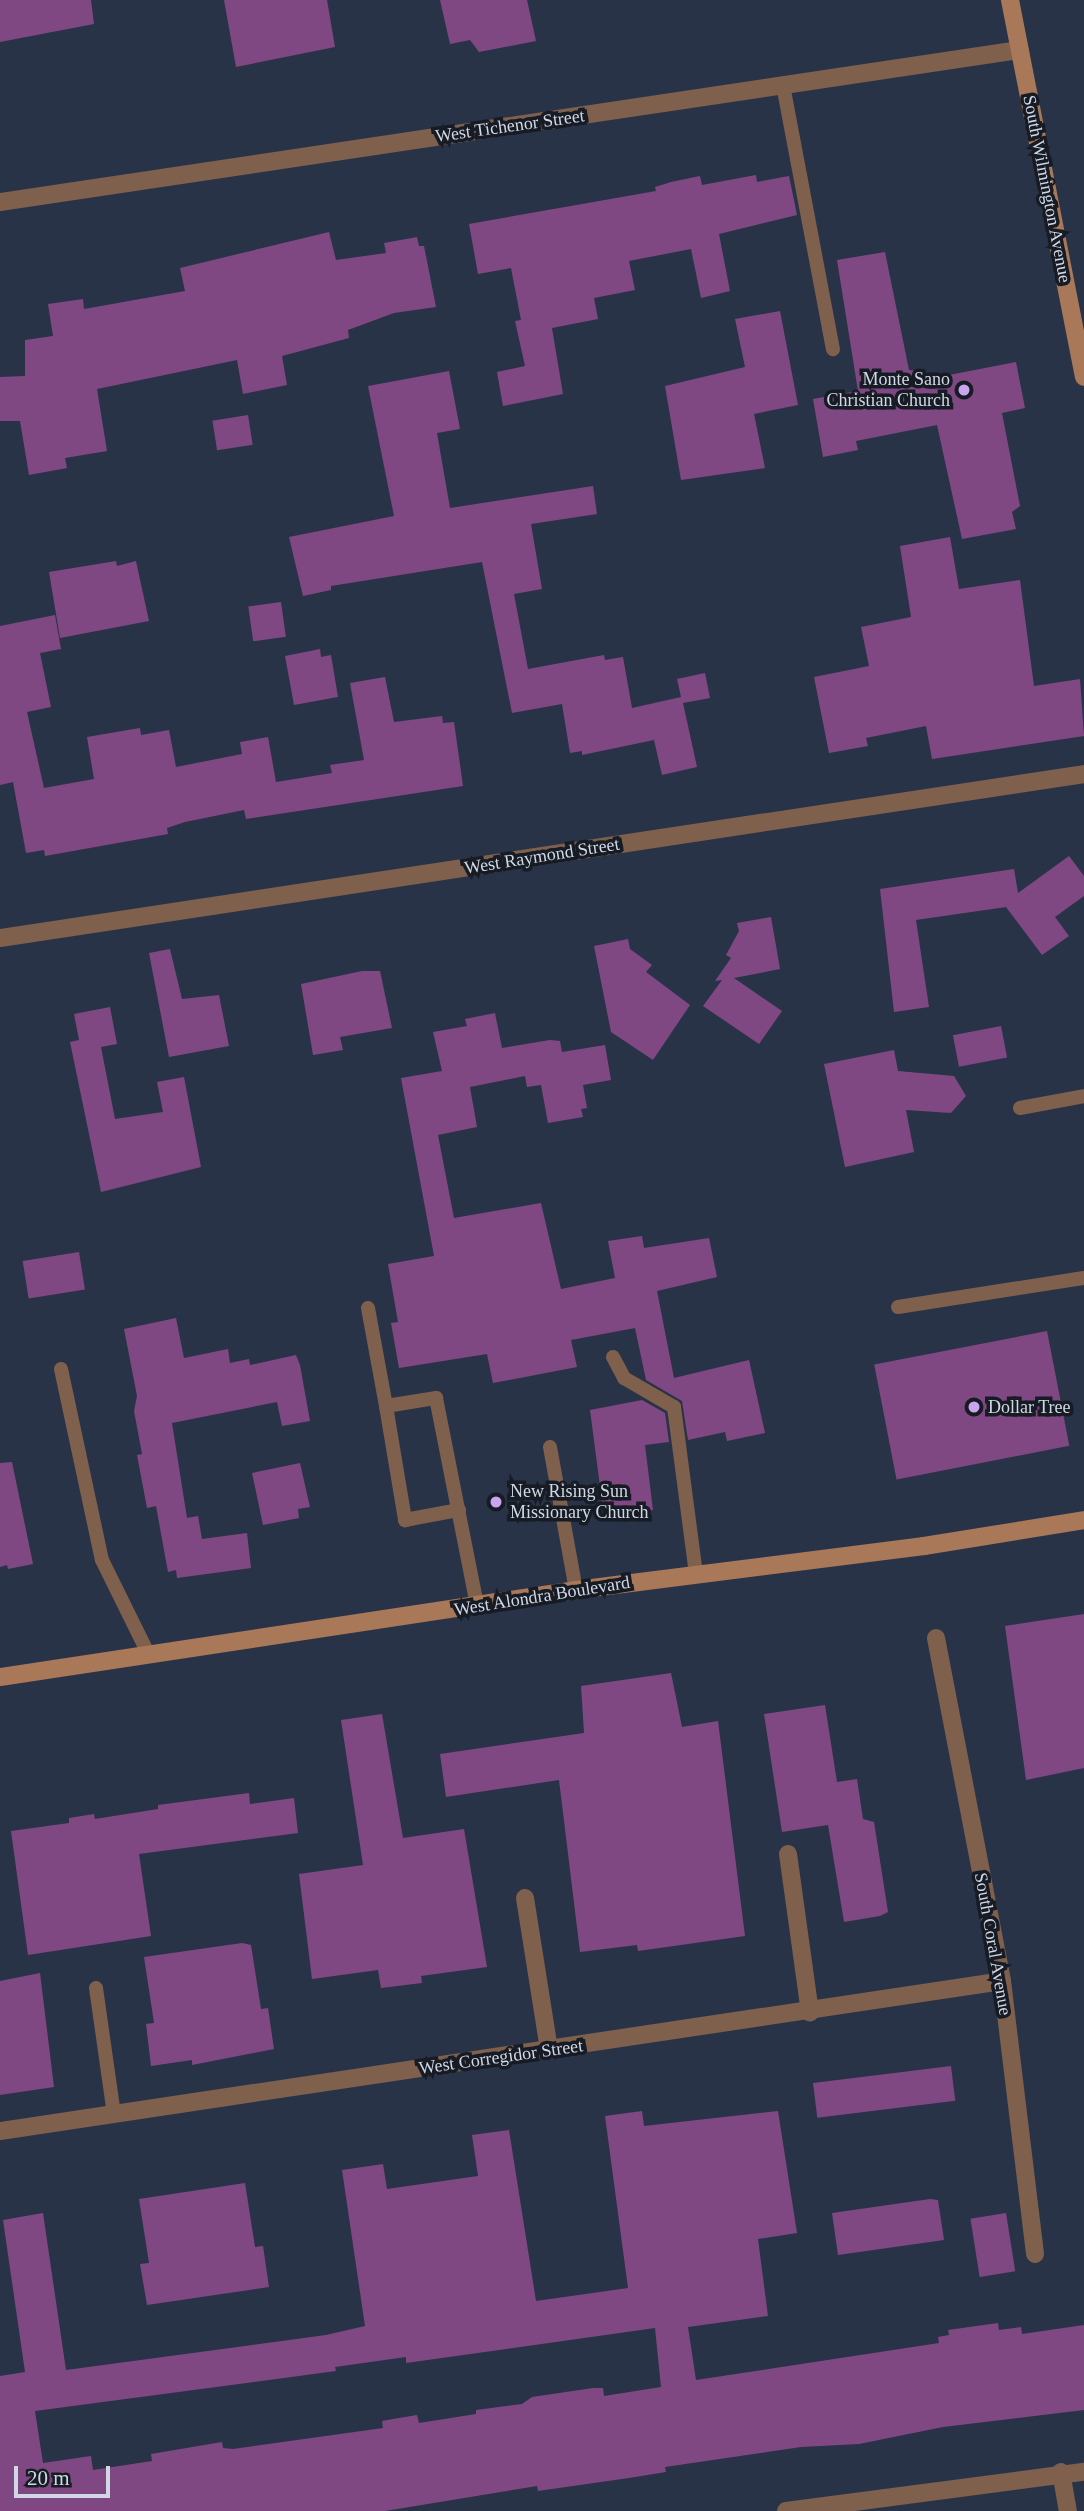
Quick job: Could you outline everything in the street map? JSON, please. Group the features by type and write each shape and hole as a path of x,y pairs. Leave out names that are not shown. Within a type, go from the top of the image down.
{"main road":[{"name":"South Wilmington Avenue","path":"1010,0 1084,377"},
{"name":"West Alondra Boulevard","path":"0,1677 576,1590 1084,1520"}],"street":[{"name":"West Tichenor Street","path":"0,202 1020,50"},
{"name":"West Raymond Street","path":"0,938 1084,774"},
{"name":"South Coral Avenue","path":"936,1638 1002,1981 1035,2254"},
{"path":"788,1854 810,2012"},
{"path":"525,1898 549,2050"},
{"name":"West Corregidor Street","path":"0,2132 1002,1981"},
{"path":"1061,2472 1068,2511"},
{"path":"786,2511 1061,2472 1084,2472"}],"lane":[{"path":"783,85 833,349"},
{"path":"1020,1108 1084,1096"},
{"path":"898,1307 1084,1278"},
{"path":"368,1308 405,1520 458,1510"},
{"path":"613,1357 624,1378 674,1407 696,1574"},
{"path":"61,1369 102,1560 149,1655"},
{"path":"386,1406 436,1398 477,1606"},
{"path":"550,1447 576,1590"},
{"path":"96,1988 114,2115"}],"building":[{"path":"0,0 91,0 94,24 0,42"},
{"path":"224,0 327,0 335,47 236,67"},
{"path":"440,0 527,0 536,41 479,52 470,40 450,44"},
{"path":"756,175 757,182 789,176 797,215 719,234 730,291 701,298 691,249 629,261 635,290 594,298 598,319 552,328 563,394 503,406 497,372 525,366 515,321 521,320 511,268 478,274 469,224 656,191 655,187 700,176 702,185"},
{"path":"329,232 336,260 386,253 384,243 417,237 419,246 424,246 436,307 394,313 348,330 349,338 282,356 287,385 243,394 237,360 97,389 107,451 65,458 67,468 29,475 20,421 0,421 0,377 25,376 25,340 53,336 48,304 83,299 84,309 185,291 180,268"},
{"path":"885,252 909,370 944,376 1016,362 1025,408 1002,413 1020,506 1012,512 1016,529 962,539 937,425 856,441 858,450 823,457 813,399 858,391 837,260"},
{"path":"780,311 798,405 754,414 765,468 681,480 665,386 745,367 735,319"},
{"path":"449,371 460,429 437,433 450,508 593,486 597,514 531,524 542,589 514,594 528,669 604,655 605,660 623,657 632,708 681,697 677,679 705,673 710,698 683,703 697,767 662,775 654,740 582,755 582,751 570,753 562,704 512,713 482,562 331,586 331,590 303,596 289,537 394,516 368,386"},
{"path":"248,415 253,445 217,450 212,421"},
{"path":"950,537 959,589 1020,580 1034,686 1080,679 1084,736 932,759 926,726 866,738 868,746 829,753 814,677 869,666 861,627 911,617 900,546"},
{"path":"116,561 117,566 136,561 149,621 60,638 49,572"},
{"path":"281,602 286,637 253,641 248,607"},
{"path":"55,615 61,649 40,653 51,707 27,712 44,788 94,779 87,737 140,728 141,735 169,730 176,767 242,754 240,742 268,737 276,782 332,773 330,765 364,760 350,683 385,677 394,722 442,716 443,723 454,722 463,786 246,819 244,810 185,822 167,828 168,834 45,856 44,850 26,853 13,782 0,785 0,626"},
{"path":"320,649 321,657 331,655 338,697 294,705 285,656"},
{"path":"1069,856 1084,876 1084,896 1055,917 1069,936 1042,955 1006,907 916,920 929,1007 894,1012 880,889 1014,869 1018,893"},
{"path":"771,917 780,969 734,978 782,1011 759,1044 703,1006 722,980 715,981 731,958 726,955 739,931 737,923"},
{"path":"628,939 630,949 652,965 646,972 690,1005 653,1060 611,1032 594,946"},
{"path":"170,949 182,999 219,995 229,1046 169,1057 149,953"},
{"path":"362,971 380,971 392,1028 340,1037 343,1050 313,1055 301,984"},
{"path":"110,1007 117,1044 101,1047 115,1119 163,1112 157,1082 184,1077 201,1167 101,1192 70,1042 79,1040 74,1014"},
{"path":"495,1013 502,1048 550,1040 560,1041 562,1052 605,1045 611,1080 583,1085 587,1108 581,1109 583,1117 548,1123 541,1085 527,1087 525,1076 470,1087 477,1127 438,1135 454,1218 541,1203 561,1289 615,1278 608,1241 642,1236 644,1248 709,1238 717,1277 657,1291 674,1378 749,1360 765,1433 727,1441 725,1432 688,1440 682,1401 646,1380 635,1328 571,1340 577,1367 493,1383 487,1354 399,1368 391,1323 398,1322 388,1264 434,1256 401,1078 442,1071 433,1032 467,1026 465,1019"},
{"path":"1001,1026 1007,1057 959,1067 953,1035"},
{"path":"894,1050 898,1071 954,1076 966,1096 951,1113 906,1110 914,1152 845,1167 824,1064"},
{"path":"79,1252 85,1290 29,1298 23,1261"},
{"path":"176,1318 184,1358 228,1349 230,1363 249,1359 250,1365 296,1355 300,1365 310,1421 282,1426 277,1402 172,1423 187,1518 198,1516 202,1539 247,1533 251,1568 177,1578 176,1570 168,1572 156,1506 147,1508 137,1455 142,1454 134,1411 137,1396 124,1329"},
{"path":"1047,1331 1069,1446 897,1479 874,1365"},
{"path":"642,1400 665,1413 669,1442 645,1445 653,1510 604,1517 590,1410"},
{"path":"12,1462 33,1564 8,1569 7,1565 0,1567 0,1463"},
{"path":"300,1463 310,1507 298,1509 299,1518 263,1525 252,1473"},
{"path":"1084,1614 1084,1768 1026,1780 1005,1626"},
{"path":"671,1673 682,1727 718,1721 745,1936 638,1951 637,1945 580,1952 559,1780 446,1797 440,1754 584,1733 581,1686"},
{"path":"825,1705 837,1782 857,1779 863,1819 874,1822 888,1912 880,1916 844,1922 828,1825 782,1832 764,1714"},
{"path":"382,1714 403,1838 464,1829 487,1967 421,1976 422,1983 381,1988 378,1970 312,1979 299,1874 363,1865 341,1720"},
{"path":"249,1793 250,1804 294,1798 298,1833 139,1854 151,1936 28,1955 11,1831 69,1823 69,1818 94,1814 95,1819 158,1809 158,1805"},
{"path":"242,1943 251,1945 261,2009 268,2008 274,2049 192,2065 192,2060 151,2066 146,2024 154,2023 144,1957"},
{"path":"40,1973 54,2087 0,2095 0,1981"},
{"path":"951,2066 955,2101 817,2118 813,2083"},
{"path":"642,2111 644,2126 778,2111 797,2233 758,2239 768,2316 688,2327 696,2380 939,2343 938,2337 949,2335 948,2330 998,2323 999,2330 1021,2327 1022,2334 1084,2325 1084,2410 943,2427 859,2444 801,2447 665,2467 666,2472 629,2478 538,2491 537,2486 385,2511 0,2511 0,2376 25,2372 3,2220 43,2213 66,2370 326,2335 365,2326 342,2170 383,2164 387,2189 478,2176 472,2135 509,2130 536,2301 628,2288 605,2116","holes":["655,2328 661,2387 604,2396 603,2388 593,2388 532,2397 522,2404 476,2410 476,2414 419,2423 417,2415 382,2421 383,2428 233,2449 223,2448 222,2442 151,2454 152,2461 93,2470 91,2456 43,2463 35,2411 336,2371 335,2367 406,2357 406,2363"]},
{"path":"245,2183 255,2247 263,2246 269,2287 147,2305 140,2264 149,2263 139,2199"},
{"path":"938,2200 944,2240 838,2255 832,2213"},
{"path":"1006,2213 1015,2271 980,2277 970,2219"}],"place":[{"name":"Monte Sano Christian Church","path":"964,390"},
{"name":"Dollar Tree","path":"974,1407"},
{"name":"New Rising Sun Missionary Church","path":"496,1502"}]}
